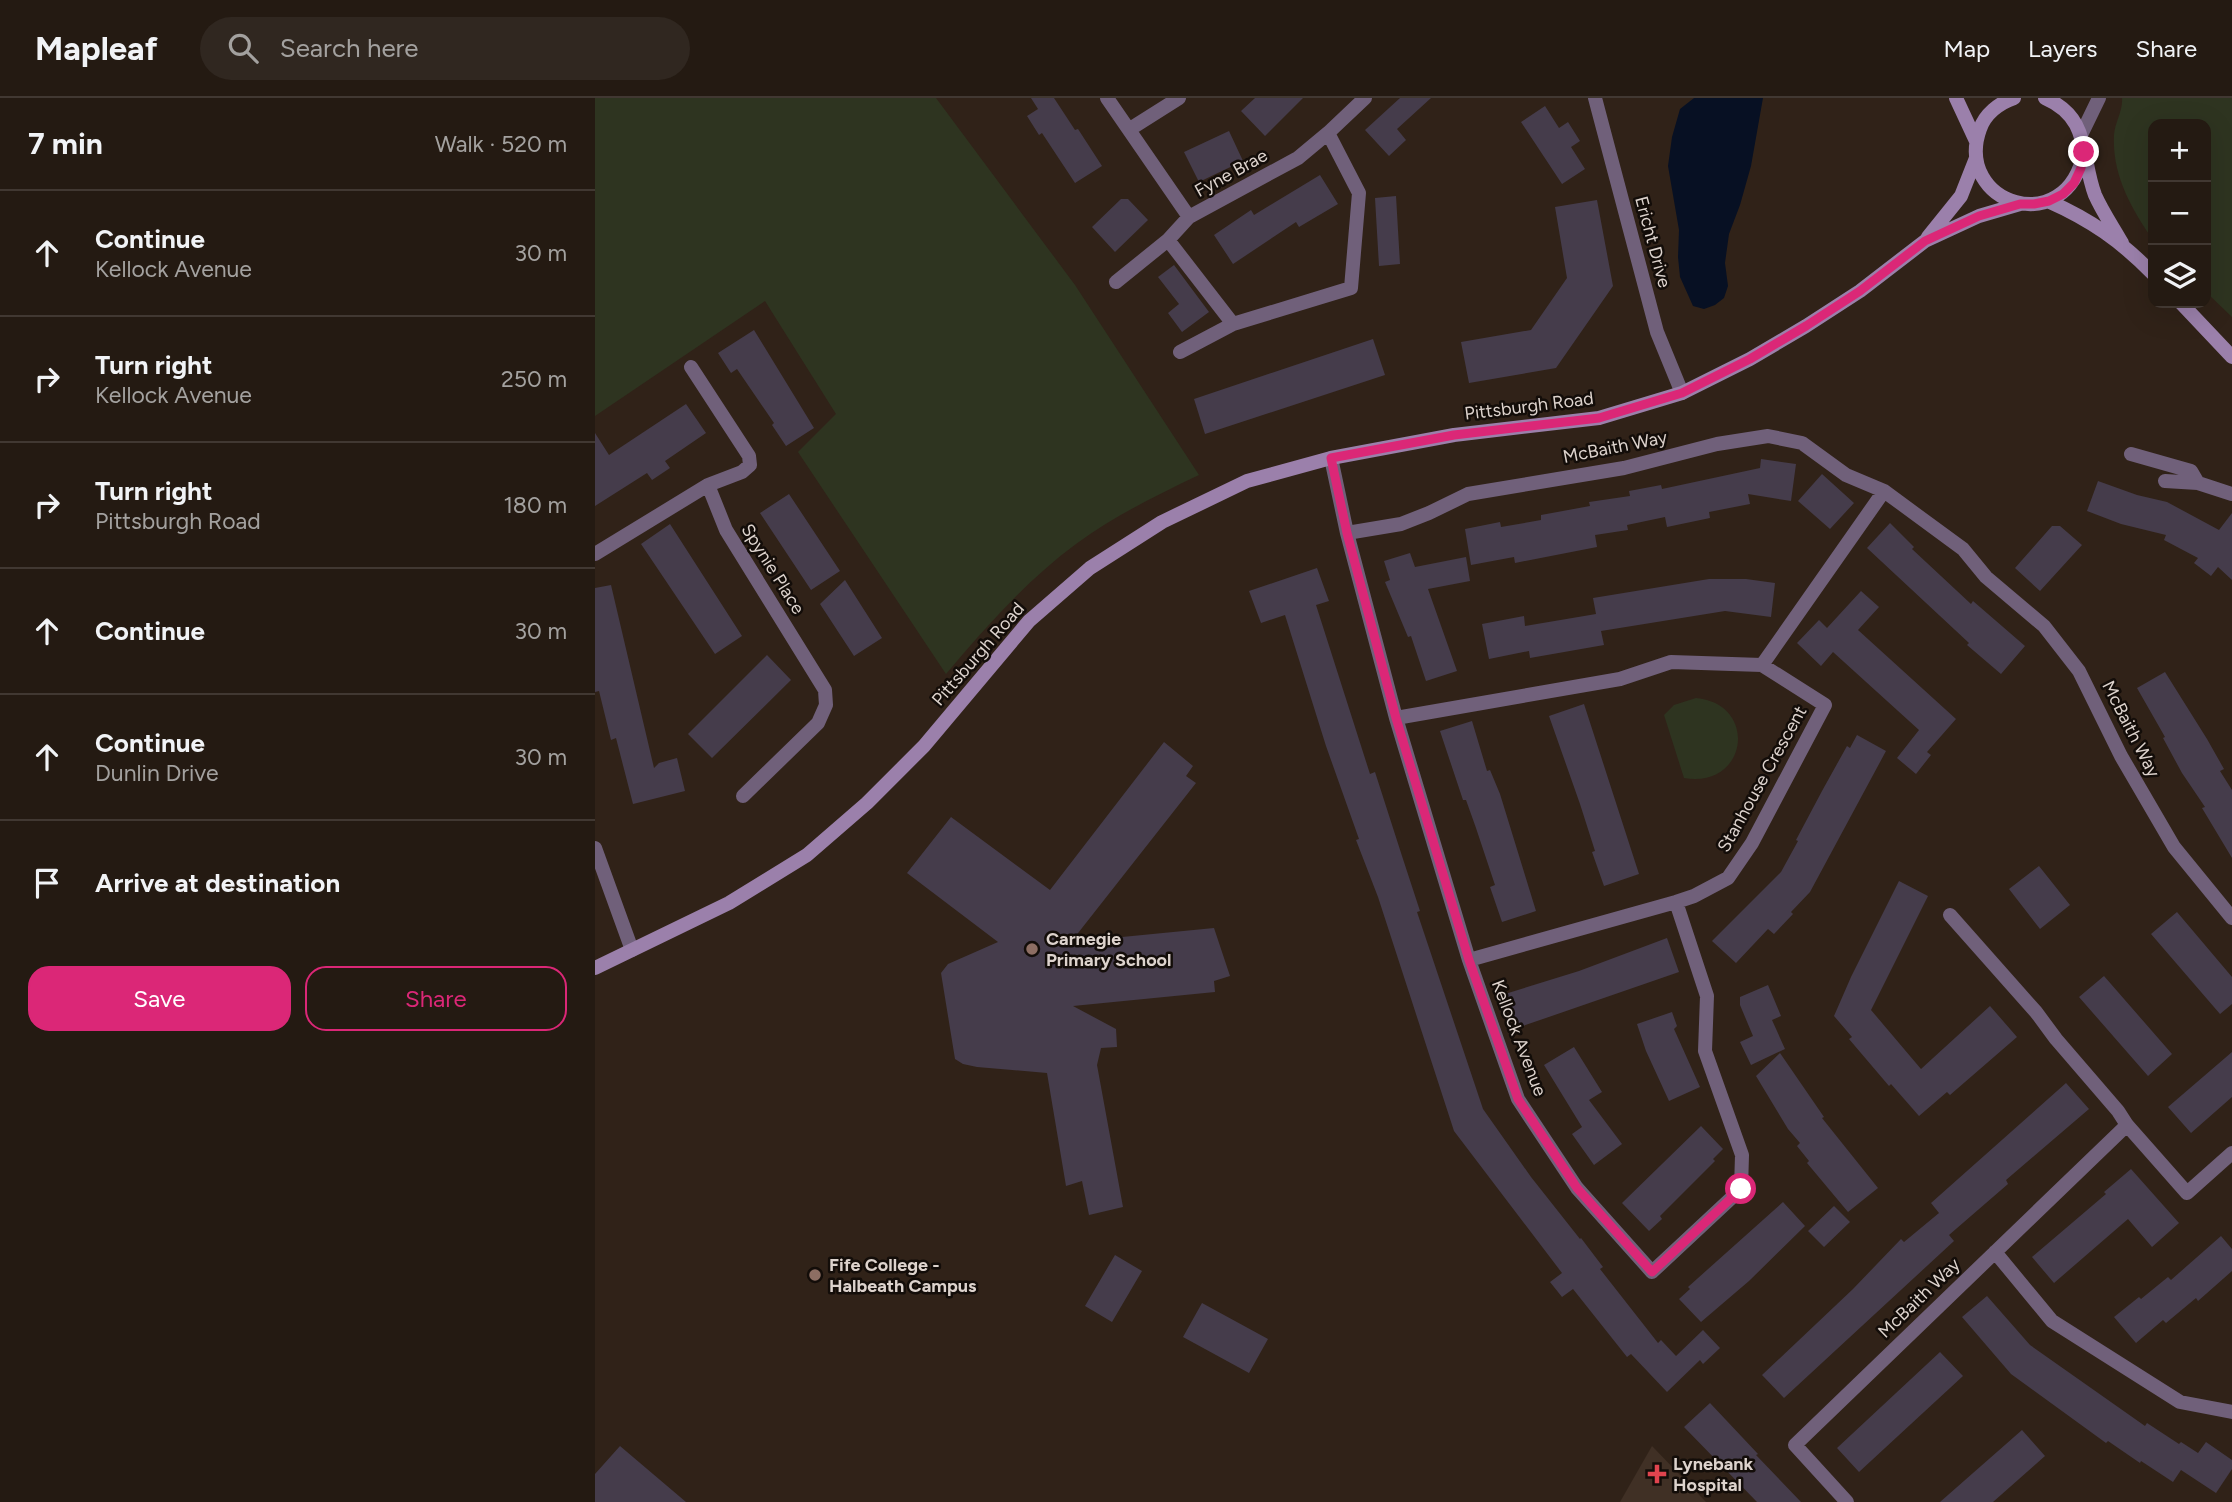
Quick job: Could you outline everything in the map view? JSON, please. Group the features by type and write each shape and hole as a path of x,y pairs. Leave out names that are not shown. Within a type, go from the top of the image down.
{"street":[{"path":"1107,98 1189,218"},
{"path":"1130,129 1179,98"},
{"name":"Fyne Brae","path":"1116,282 1168,240 1189,218 1297,158 1365,98"},
{"name":"Ericht Drive","path":"1595,98 1657,332 1682,393"},
{"path":"1956,98 1976,141"},
{"path":"2014,98 1992,110 1981,124 1976,141 1976,158 1981,174 1991,188 2004,198 2020,204"},
{"path":"2045,98 2059,104 2073,117 2082,134 2096,195 2122,243"},
{"path":"2082,134 2099,98"},
{"path":"1180,352 1233,324 1351,288 1359,193 1328,133"},
{"path":"1925,241 1979,216 2020,204 2049,201 2063,194 2074,183 2084,152"},
{"path":"1925,241 1961,196 1976,158"},
{"path":"2049,201 2083,217 2122,243 2148,269"},
{"path":"1168,240 1233,324"},
{"name":"Pittsburgh Road","path":"595,968 729,904 807,855 867,803 924,746 1029,621 1090,568 1162,522 1247,481 1331,458 1454,435 1599,418 1682,393 1750,359 1806,326 1860,291 1925,241"},
{"path":"2186,308 2232,357"},
{"path":"595,554 708,485 742,472 750,465 749,456 691,367"},
{"name":"McBaith Way","path":"1347,533 1401,524 1468,494 1624,468 1717,444 1767,436 1802,443 1846,475 1884,491 1963,549 1986,576 2044,626 2079,671 2121,756 2174,847 2232,918"},
{"path":"2131,454 2191,471 2198,483"},
{"name":"Kellock Avenue","path":"1331,458 1347,533 1396,718 1469,960 1518,1099 1577,1188 1652,1272 1741,1189 1742,1155 1705,1051 1707,996 1676,902"},
{"path":"2165,481 2198,483 2232,494"},
{"name":"Spynie Place","path":"708,485 726,530 825,690 826,705 818,723 743,796"},
{"path":"1762,666 1884,491"},
{"name":"Stanhouse Crescent","path":"1396,718 1620,679 1671,662 1762,666 1825,705 1752,843 1728,878 1676,902 1469,960"},
{"path":"595,848 632,950"},
{"path":"1950,915 2036,1012 2127,1125 2187,1193 2232,1153"},
{"name":"McBaith Way","path":"1847,1502 1795,1445 2127,1125"},
{"path":"1995,1252 2052,1321 2180,1402 2232,1412"}],"shaded area":[{"name":"Lynebank Hospital","path":"1652,1446 1706,1502 1620,1502"}],"green space":[{"path":"595,98 936,98 1075,285 1199,475 1121,515 1058,558 1007,605 946,674 798,452 836,414 765,301 595,416"},
{"path":"2122,98 2232,98 2232,317 2211,297 2211,119 2148,119 2148,232 2130,203 2116,164 2114,135"},
{"path":"1696,698 1716,704 1730,715 1737,729 1738,744 1733,759 1722,771 1705,778 1684,778 1664,715 1674,705"}],"water":[{"path":"1694,98 1763,98 1751,166 1729,234 1725,263 1728,286 1724,298 1704,309 1693,306 1680,277 1679,230 1668,166 1680,109"}],"building":[{"path":"1031,98 1054,98 1102,166 1075,183 1042,133 1039,135 1027,116 1038,109"},
{"path":"1255,98 1303,98 1265,136 1241,111"},
{"path":"1400,98 1431,98 1397,129 1406,140 1389,156 1365,130"},
{"path":"1545,106 1559,128 1568,122 1580,141 1571,147 1585,169 1562,184 1521,122"},
{"path":"1229,131 1243,161 1199,182 1184,152"},
{"path":"1320,175 1338,204 1299,227 1296,222 1233,264 1214,235 1251,210 1254,215"},
{"path":"1396,196 1400,264 1379,266 1375,198"},
{"path":"1121,199 1128,199 1148,220 1115,252 1092,227"},
{"path":"1597,200 1613,286 1556,368 1469,383 1461,342 1531,330 1567,278 1555,207"},
{"path":"1174,265 1209,312 1182,332 1168,313 1179,304 1158,277"},
{"path":"754,330 814,428 786,446 772,425 774,423 737,369 731,373 718,353"},
{"path":"1373,339 1385,375 1205,434 1194,399"},
{"path":"686,404 706,433 665,461 670,468 652,480 647,473 595,506 595,433 609,455"},
{"path":"1761,459 1796,464 1791,501 1748,494 1750,504 1709,512 1710,518 1667,527 1665,517 1627,525 1628,530 1595,535 1597,547 1515,563 1514,557 1471,565 1465,529 1500,522 1501,527 1541,520 1541,515 1590,506 1589,502 1630,496 1629,491 1661,485 1662,489 1760,468"},
{"path":"1822,474 1854,503 1830,529 1798,501"},
{"path":"2098,481 2167,502 2219,530 2232,513 2232,580 2218,567 2211,576 2194,563 2198,558 2164,540 2166,535 2121,524 2087,511"},
{"path":"789,494 840,571 811,590 760,513"},
{"path":"1890,523 1914,547 1912,549 1971,604 1973,601 2025,646 2001,674 1967,645 1969,643 1867,548"},
{"path":"670,524 742,636 715,654 641,544"},
{"path":"2052,526 2060,526 2082,545 2040,591 2015,568"},
{"path":"1410,553 1415,567 1466,557 1470,581 1428,589 1457,671 1426,681 1411,636 1408,637 1385,582 1390,580 1384,561"},
{"path":"1317,568 1329,601 1316,605 1370,774 1375,772 1420,911 1417,912 1483,1109 1531,1177 1581,1238 1603,1267 1600,1269 1658,1343 1661,1340 1676,1356 1703,1330 1720,1348 1703,1364 1700,1360 1667,1392 1631,1354 1627,1357 1573,1289 1562,1297 1550,1282 1562,1273 1454,1131 1378,897 1356,840 1359,839 1326,746 1285,615 1261,623 1249,591"},
{"path":"1709,579 1746,579 1775,583 1771,617 1725,611 1601,631 1604,645 1530,658 1529,651 1489,659 1482,624 1524,616 1525,626 1596,614 1593,598"},
{"path":"845,580 882,638 854,656 820,604"},
{"path":"611,585 654,768 659,763 677,758 685,791 633,804 616,738 611,740 599,691 595,692 595,588"},
{"path":"1861,591 1879,607 1858,630 1956,719 1927,752 1931,755 1916,774 1897,758 1919,730 1833,652 1821,666 1797,643 1819,620 1827,628"},
{"path":"767,655 791,680 712,758 688,734"},
{"path":"2165,672 2207,739 2224,769 2220,771 2232,790 2232,858 2202,808 2205,807 2182,773 2137,688"},
{"path":"1584,704 1639,874 1604,886 1580,804 1549,716"},
{"path":"1472,721 1487,771 1490,770 1500,794 1536,911 1502,922 1490,887 1495,885 1440,731"},
{"path":"1857,735 1886,751 1810,892 1774,934 1768,929 1736,963 1712,941 1781,872 1822,791 1847,746 1850,748"},
{"path":"1164,742 1193,766 1186,776 1196,783 1071,942 1214,928 1230,976 1214,981 1215,992 1073,1006 1116,1029 1117,1047 1101,1048 1097,1065 1123,1207 1089,1215 1082,1181 1066,1186 1047,1073 977,1067 955,1059 941,973 948,964 998,942 907,873 951,817 1050,890"},
{"path":"2039,866 2070,905 2040,929 2009,889"},
{"path":"1899,881 1928,896 1871,1010 1921,1069 1990,1006 2017,1037 1950,1095 1947,1092 1919,1116 1849,1039 1852,1037 1834,1016"},
{"path":"2177,912 2232,977 2232,1004 2220,1014 2151,934"},
{"path":"1667,938 1679,972 1517,1028 1505,994 1579,971"},
{"path":"2104,976 2172,1054 2148,1076 2079,997"},
{"path":"1768,985 1781,1016 1772,1020 1785,1049 1751,1065 1740,1042 1753,1036 1740,1005 1740,997"},
{"path":"1672,1012 1677,1026 1674,1029 1700,1087 1669,1101 1637,1024"},
{"path":"1574,1047 1602,1092 1589,1100 1622,1144 1594,1165 1572,1134 1582,1127 1544,1065"},
{"path":"2232,1052 2232,1097 2191,1133 2168,1107"},
{"path":"1780,1053 1824,1117 1822,1118 1878,1188 1848,1212 1807,1163 1809,1161 1797,1146 1800,1143 1788,1129 1756,1076"},
{"path":"2066,1083 2089,1109 2006,1180 2008,1184 1949,1235 1954,1241 1784,1398 1762,1375 1853,1289 1901,1239 1904,1242 1939,1213 1931,1203"},
{"path":"1701,1126 1723,1149 1713,1159 1715,1161 1660,1216 1662,1219 1649,1231 1622,1203"},
{"path":"2131,1169 2179,1223 2152,1247 2128,1219 2054,1283 2032,1257"},
{"path":"1783,1202 1805,1226 1749,1281 1701,1322 1679,1299 1690,1289 1688,1287"},
{"path":"1834,1206 1850,1222 1824,1247 1808,1231"},
{"path":"2221,1236 2232,1249 2232,1271 2198,1301 2196,1298 2166,1323 2163,1320 2136,1343 2114,1317 2168,1277 2171,1280"},
{"path":"1115,1255 1142,1271 1112,1322 1085,1306"},
{"path":"1987,1296 2030,1345 2145,1426 2147,1423 2198,1453 2206,1442 2232,1460 2232,1469 2216,1493 2181,1470 2173,1482 2141,1461 2140,1463 2108,1441 2106,1443 2011,1374 1962,1317"},
{"path":"1202,1303 1268,1339 1249,1373 1183,1337"},
{"path":"1940,1352 1963,1376 1859,1472 1837,1448"},
{"path":"1710,1403 1801,1502 1757,1502 1684,1427"},
{"path":"2022,1430 2045,1456 1993,1502 1940,1502"},
{"path":"620,1446 686,1502 595,1502 595,1474"}],"place":[{"name":"Carnegie Primary School","path":"1032,949"},
{"name":"Fife College - Halbeath Campus","path":"815,1275"},
{"name":"Lynebank Hospital","path":"1657,1474"}],"route":[{"path":"1741,1189 1652,1272 1577,1188 1518,1099 1469,960 1396,718 1347,533 1331,458 1454,435 1599,418 1682,393 1750,359 1806,326 1860,291 1925,241 1979,216 2020,204 2049,201 2063,194 2074,183 2084,152"}]}
